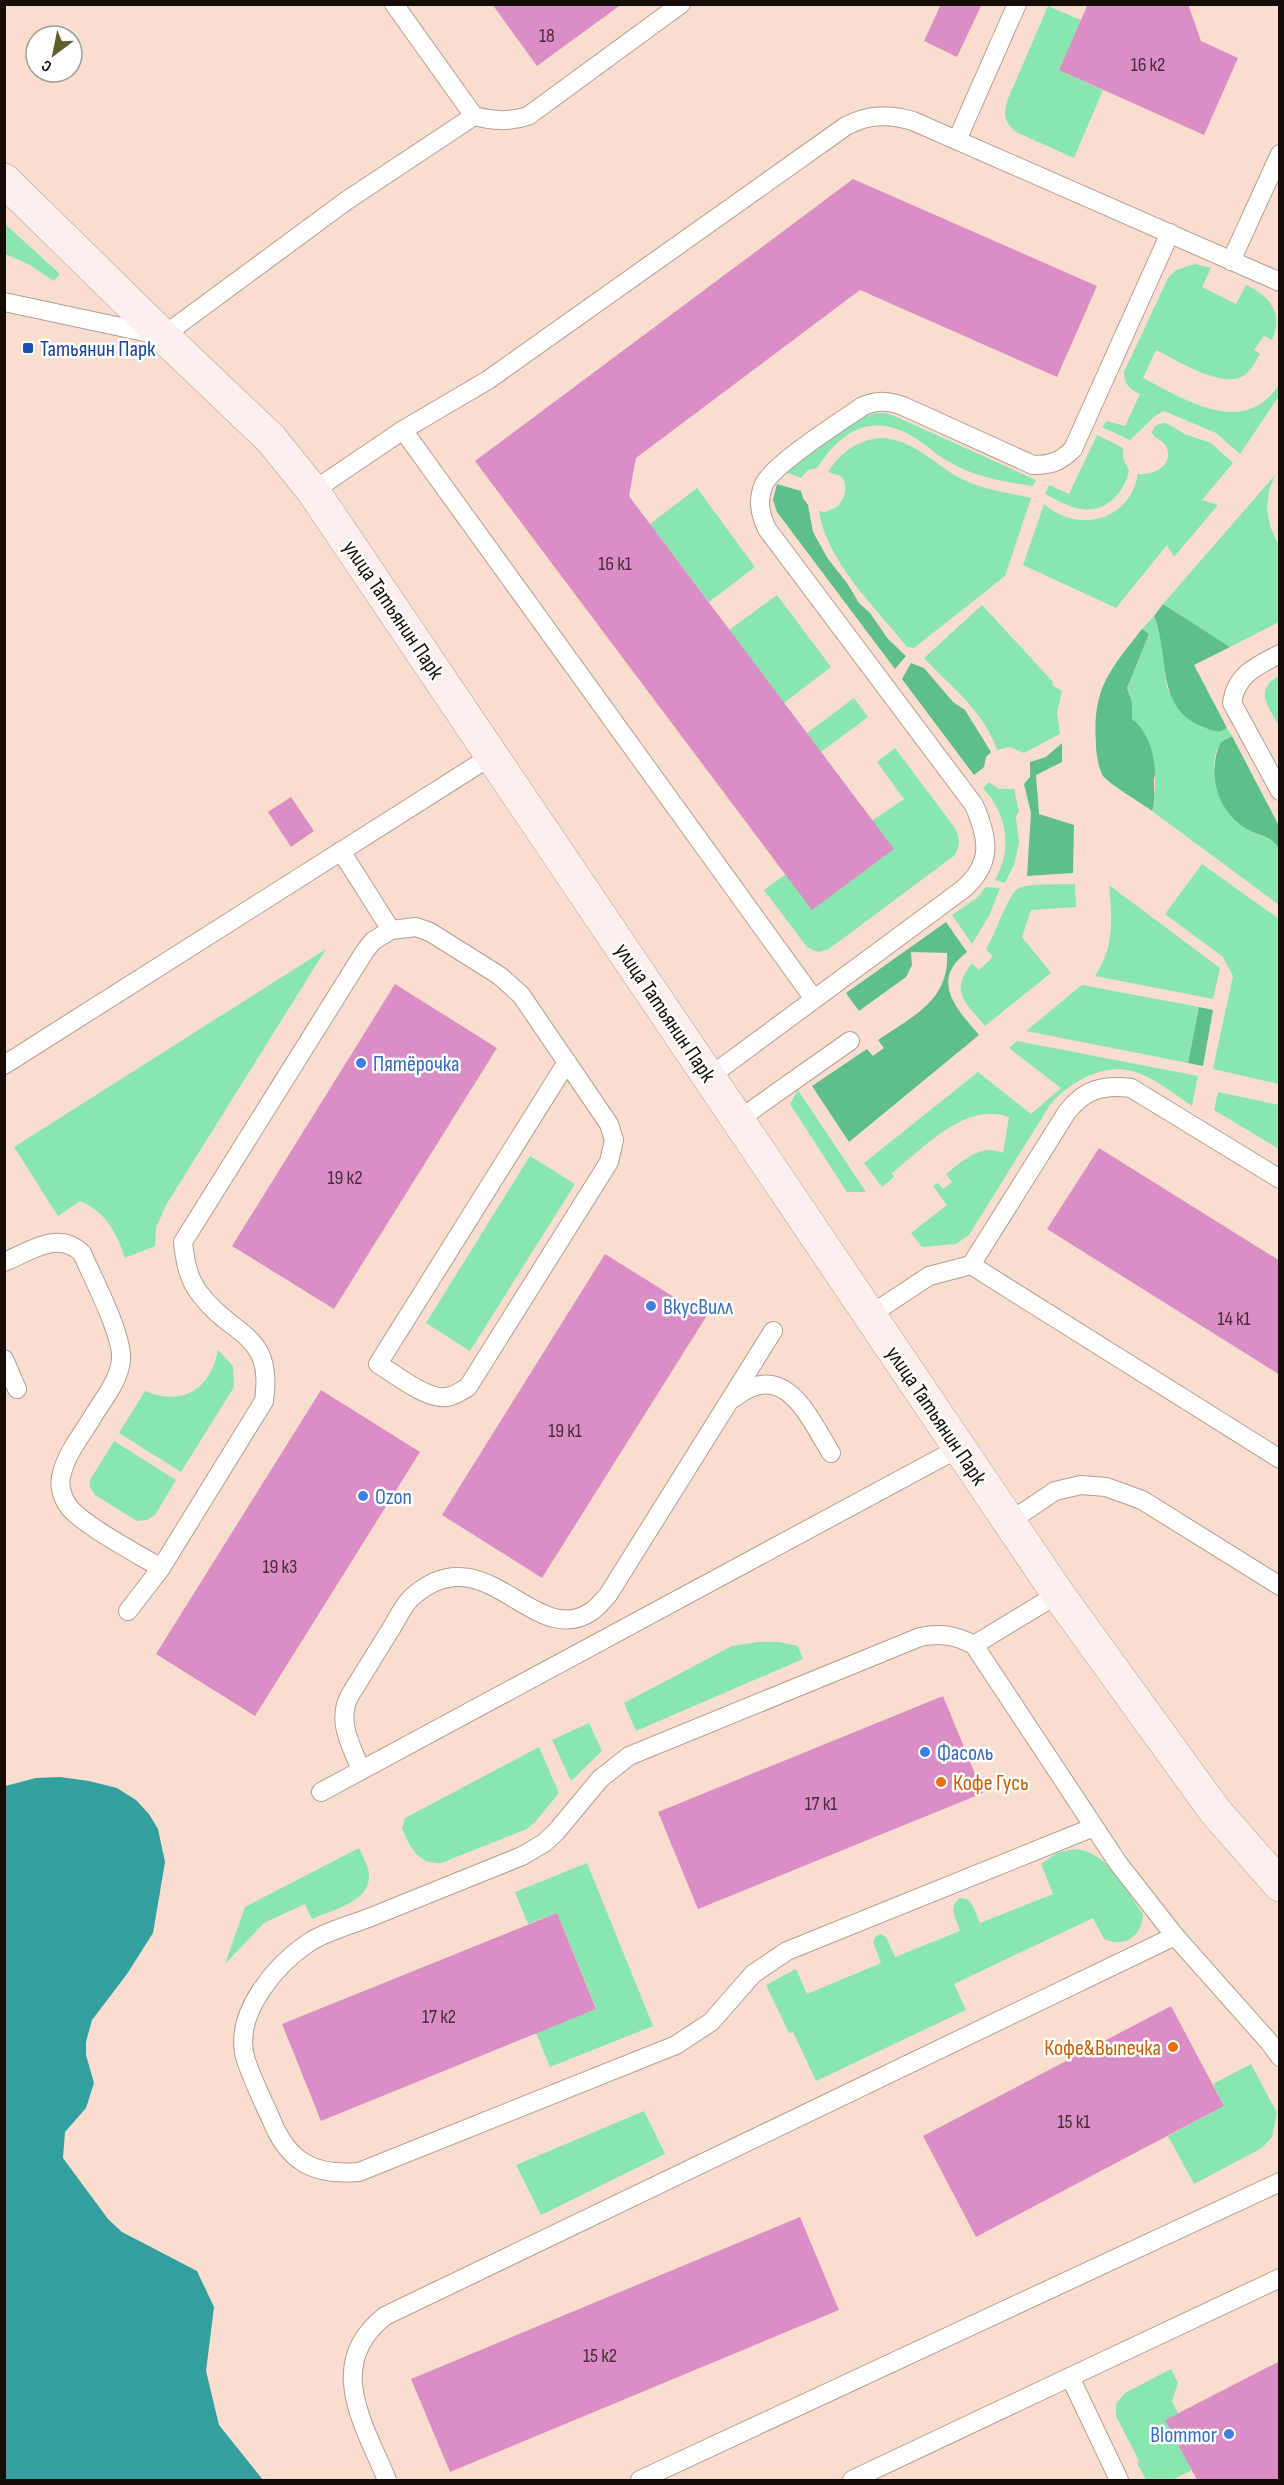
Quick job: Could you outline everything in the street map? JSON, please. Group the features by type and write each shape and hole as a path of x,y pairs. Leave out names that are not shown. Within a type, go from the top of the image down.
{"street":[{"name":"улица Татьянин Парк","path":"4,180 271,439 313,491 1058,1594 1215,1811 1280,1885"}],"lane":[{"path":"394,4 474,116 496,122 512,121 528,116 681,4"},
{"path":"957,140 1017,4"},
{"path":"4,302 163,336 346,201 474,116"},
{"path":"313,491 402,430 488,380 846,126 868,117 897,116 957,140 1280,282"},
{"path":"1231,261 1280,154"},
{"path":"709,1077 971,882 984,860 986,843 984,828 974,805 767,529 760,506 764,486 770,476 786,462 863,406 880,401 891,401 903,406 1033,465 1050,465 1059,462 1073,449 1170,233"},
{"path":"402,430 814,999"},
{"path":"1280,654 1245,674 1238,683 1233,703 1280,791"},
{"path":"4,1065 493,755"},
{"path":"341,851 391,930"},
{"path":"128,1611 160,1568 264,1401 267,1384 266,1367 260,1351 244,1332 214,1309 195,1287 185,1262 183,1242 365,951 373,941 391,930 416,927 430,932 500,976 521,995 567,1062 609,1124 614,1140 609,1162 468,1387 457,1394 435,1397 378,1364 567,1062"},
{"path":"738,1120 850,1041"},
{"path":"870,1315 929,1276 971,1265 1066,1112 1088,1092 1102,1087 1123,1087 1138,1092 1280,1179"},
{"path":"4,1262 53,1242 72,1245 82,1253 115,1332 121,1360 118,1374 111,1388 66,1460 61,1474 63,1498 76,1515 160,1568"},
{"path":"971,1265 1280,1459"},
{"path":"361,1770 344,1726 344,1709 350,1695 409,1599 439,1580 471,1577 502,1590 549,1618 564,1620 578,1618 592,1611 608,1594 772,1331"},
{"path":"4,1359 18,1389"},
{"path":"728,1403 756,1385 772,1384 781,1387 800,1403 831,1453"},
{"path":"321,1792 959,1448"},
{"path":"1009,1522 1055,1491 1082,1485 1106,1487 1142,1500 1280,1586"},
{"path":"974,1645 1058,1594"},
{"path":"1094,1827 787,1951 753,1974 711,2022 676,2045 359,2172 340,2174 309,2166 292,2154 278,2137 244,2052 245,2034 254,2004 262,1988 277,1968 310,1942 522,1856 544,1843 556,1832 600,1779 629,1756 920,1637 934,1634 950,1635 974,1645 1118,1863 1175,1936 1280,2057"},
{"path":"387,2481 355,2403 351,2381 355,2357 361,2343 373,2326 385,2316 1175,1936"},
{"path":"640,2481 1280,2182"},
{"path":"852,2481 1280,2278"},
{"path":"1070,2377 1119,2481"}],"green space":[{"path":"1048,6 1081,20 1059,70 1103,90 1074,158 1018,133 1010,126 1005,115 1007,101"},
{"path":"5,224 60,274 54,281 28,264 5,254"},
{"path":"1195,264 1211,268 1202,287 1236,304 1246,285 1262,294 1272,306 1275,314 1276,322 1272,340 1264,336 1254,350 1260,354 1253,366 1243,376 1234,379 1223,379 1199,372 1156,350 1143,378 1195,404 1231,412 1249,409 1265,401 1279,385 1279,396 1240,454 1216,433 1164,411 1155,416 1130,440 1102,427 1107,421 1125,426 1140,394 1128,386 1124,372 1168,278 1176,270"},
{"path":"876,413 886,413 899,418 1036,480 1033,486 978,475 947,461 908,434 878,425 852,432 828,453 817,468 808,470 801,478 785,472 859,418"},
{"path":"1166,423 1185,434 1211,443 1233,463 1202,500 1218,505 1174,557 1167,545 1116,608 1023,565 1044,504 1072,519 1101,518 1114,512 1125,503 1133,490 1138,474 1156,471 1168,459 1166,446 1152,433 1157,425"},
{"path":"1097,435 1123,448 1123,458 1129,471 1117,496 1103,506 1086,509 1076,508 1045,494 1049,485 1069,494"},
{"path":"879,438 892,439 914,448 964,480 997,491 1031,498 1005,576 914,648 907,647 842,566 831,548 819,511 825,512 837,507 844,497 845,484 841,476 828,472 833,465 849,449"},
{"path":"1275,475 1269,491 1267,508 1270,526 1279,546 1279,622 1230,647 1163,604"},
{"path":"777,484 801,491 808,505 813,532 828,559 859,603 870,613 888,639 906,656 895,669 777,512 773,500"},
{"path":"697,488 755,567 709,602 650,524"},
{"path":"777,595 831,667 784,703 729,630"},
{"path":"1163,604 1230,647 1194,665 1227,728 1219,732 1197,724 1183,714 1174,701 1168,686 1154,616"},
{"path":"982,605 1053,682 1052,685 1062,691 1057,713 1060,734 1024,753 1010,747 997,750 984,723 975,711 924,658"},
{"path":"1154,616 1162,642 1167,687 1174,702 1200,726 1219,732 1227,728 1232,736 1218,748 1215,756 1214,777 1217,788 1225,806 1239,822 1272,841 1279,849 1279,905 1152,811 1155,803 1155,771 1150,745 1132,719 1132,702 1127,688 1149,634 1142,629"},
{"path":"1142,629 1149,634 1127,688 1132,702 1132,719 1138,724 1150,744 1154,759 1152,811 1103,776 1096,748 1097,709 1105,682 1120,657"},
{"path":"911,663 924,668 953,702 965,710 991,752 986,757 984,767 974,775 902,679"},
{"path":"1279,676 1279,726 1268,706 1265,693 1271,681"},
{"path":"854,698 868,717 821,752 807,733"},
{"path":"1232,736 1279,826 1279,849 1270,839 1238,823 1222,803 1217,791 1215,766 1217,754 1221,742"},
{"path":"1062,743 1062,762 1036,775 1039,814 1074,825 1073,873 1027,876 1031,813 1024,784 1030,777 1030,762 1046,757"},
{"path":"895,748 955,828 959,842 957,852 829,949 818,952 807,947 764,890 904,799 877,762"},
{"path":"989,782 999,789 1014,789 1019,811 1016,817 1019,843 1014,865 1005,883 995,880 1004,856 1005,832 998,809 983,788"},
{"path":"1202,864 1279,919 1279,1084 1213,1069 1233,976 1223,957 1165,914"},
{"path":"1075,884 1076,907 1031,910 1022,937 1051,973 985,1026 962,996 962,982 972,963 979,970 993,957 986,949 1010,898 1024,886"},
{"path":"1109,885 1220,968 1213,999 1095,976 1106,954 1111,932"},
{"path":"986,887 1000,888 989,916 972,944 952,915 977,898"},
{"path":"946,922 967,952 956,963 950,974 948,984 950,995 979,1035 849,1142 812,1086 867,1049 873,1056 884,1048 878,1040 916,1015 935,995 946,969 947,953 911,952 912,965 906,977 859,1011 846,993"},
{"path":"326,949 166,1205 156,1228 155,1246 125,1258 114,1232 104,1217 80,1201 58,1216 14,1147"},
{"path":"1082,985 1199,1007 1188,1063 1026,1031"},
{"path":"1199,1007 1213,1010 1203,1066 1188,1063"},
{"path":"1017,1041 1198,1076 1192,1106 1156,1081 1132,1071 1121,1069 1098,1072 1076,1082 1050,1105 969,1235 956,1244 922,1247 911,1233 947,1205 933,1186 938,1183 943,1189 952,1182 946,1174 973,1155 987,1150 1003,1153 1009,1117 993,1114 977,1115 961,1121 931,1140 892,1173 894,1177 882,1187 864,1163 978,1072 1031,1114 1061,1088 1009,1048"},
{"path":"798,1090 866,1192 847,1192 790,1104"},
{"path":"1218,1092 1279,1105 1279,1149 1214,1110"},
{"path":"530,1156 575,1184 470,1351 426,1323"},
{"path":"218,1350 233,1366 234,1387 181,1472 119,1433 145,1391 171,1397 193,1391 202,1384 209,1375"},
{"path":"114,1441 176,1480 155,1515 147,1520 137,1521 95,1495 90,1487 90,1480"},
{"path":"779,1642 798,1646 803,1659 636,1731 624,1703 732,1646"},
{"path":"589,1723 602,1751 571,1781 552,1740"},
{"path":"539,1747 559,1793 527,1829 441,1863 426,1861 416,1853 402,1828 405,1818"},
{"path":"359,1848 369,1875 368,1885 356,1899 339,1909 312,1919 305,1904 264,1923 225,1964 245,1907"},
{"path":"1074,1849 1097,1856 1106,1864 1143,1914 1139,1929 1131,1938 1118,1942 1104,1939 1093,1918 954,1984 966,2010 816,2081 793,2032 789,2033 766,1985 796,1969 807,1994 881,1963 873,1942 876,1936 881,1934 886,1937 895,1957 960,1931 953,1910 960,1898 971,1903 980,1923 1053,1894 1041,1864 1057,1853"},
{"path":"587,1863 653,2026 550,2067 536,2033 596,2008 557,1913 528,1924 515,1892"},
{"path":"1251,2064 1277,2113 1272,2137 1262,2148 1194,2184 1168,2136 1224,2106 1213,2084"},
{"path":"644,2111 665,2154 541,2215 516,2165"},
{"path":"1171,2369 1178,2383 1172,2401 1178,2413 1165,2420 1192,2470 1172,2480 1146,2480 1116,2416 1116,2404 1125,2393"}],"water":[{"path":"60,1777 117,1788 136,1800 149,1814 158,1829 165,1862 153,1933 127,1974 92,2020 86,2042 86,2055 94,2083 86,2108 65,2132 63,2158 108,2219 122,2232 197,2271 214,2307 206,2371 219,2425 263,2480 5,2480 5,1786 36,1778"}],"building":[{"path":"492,4 622,4 537,66"},
{"path":"941,4 982,4 957,57 924,41"},
{"path":"1088,4 1188,4 1201,41 1238,58 1204,135 1059,70"},
{"path":"853,179 1097,286 1057,377 860,290 636,458 629,496 894,849 812,910 475,461"},
{"path":"291,797 314,831 291,847 268,812"},
{"path":"395,984 497,1048 334,1309 232,1246"},
{"path":"1099,1148 1280,1261 1280,1375 1047,1229"},
{"path":"605,1254 706,1317 542,1578 442,1515"},
{"path":"321,1390 420,1452 255,1716 156,1654"},
{"path":"943,1696 983,1793 698,1909 658,1812"},
{"path":"557,1913 596,2009 321,2121 282,2024"},
{"path":"1171,2006 1224,2106 976,2237 923,2136"},
{"path":"800,2217 839,2310 450,2472 411,2379"},
{"path":"1280,2361 1280,2480 1197,2480 1165,2420"}],"place":[{"name":"Татьянин Парк","path":"28,348"},
{"name":"Пятёрочка","path":"361,1063"},
{"name":"ВкусВилл","path":"651,1306"},
{"name":"Ozon","path":"363,1496"},
{"name":"Фасоль","path":"925,1752"},
{"name":"Кофе Гусь","path":"941,1782"},
{"name":"Кофе&Выпечка","path":"1173,2047"},
{"name":"Blommor","path":"1229,2434"}]}
